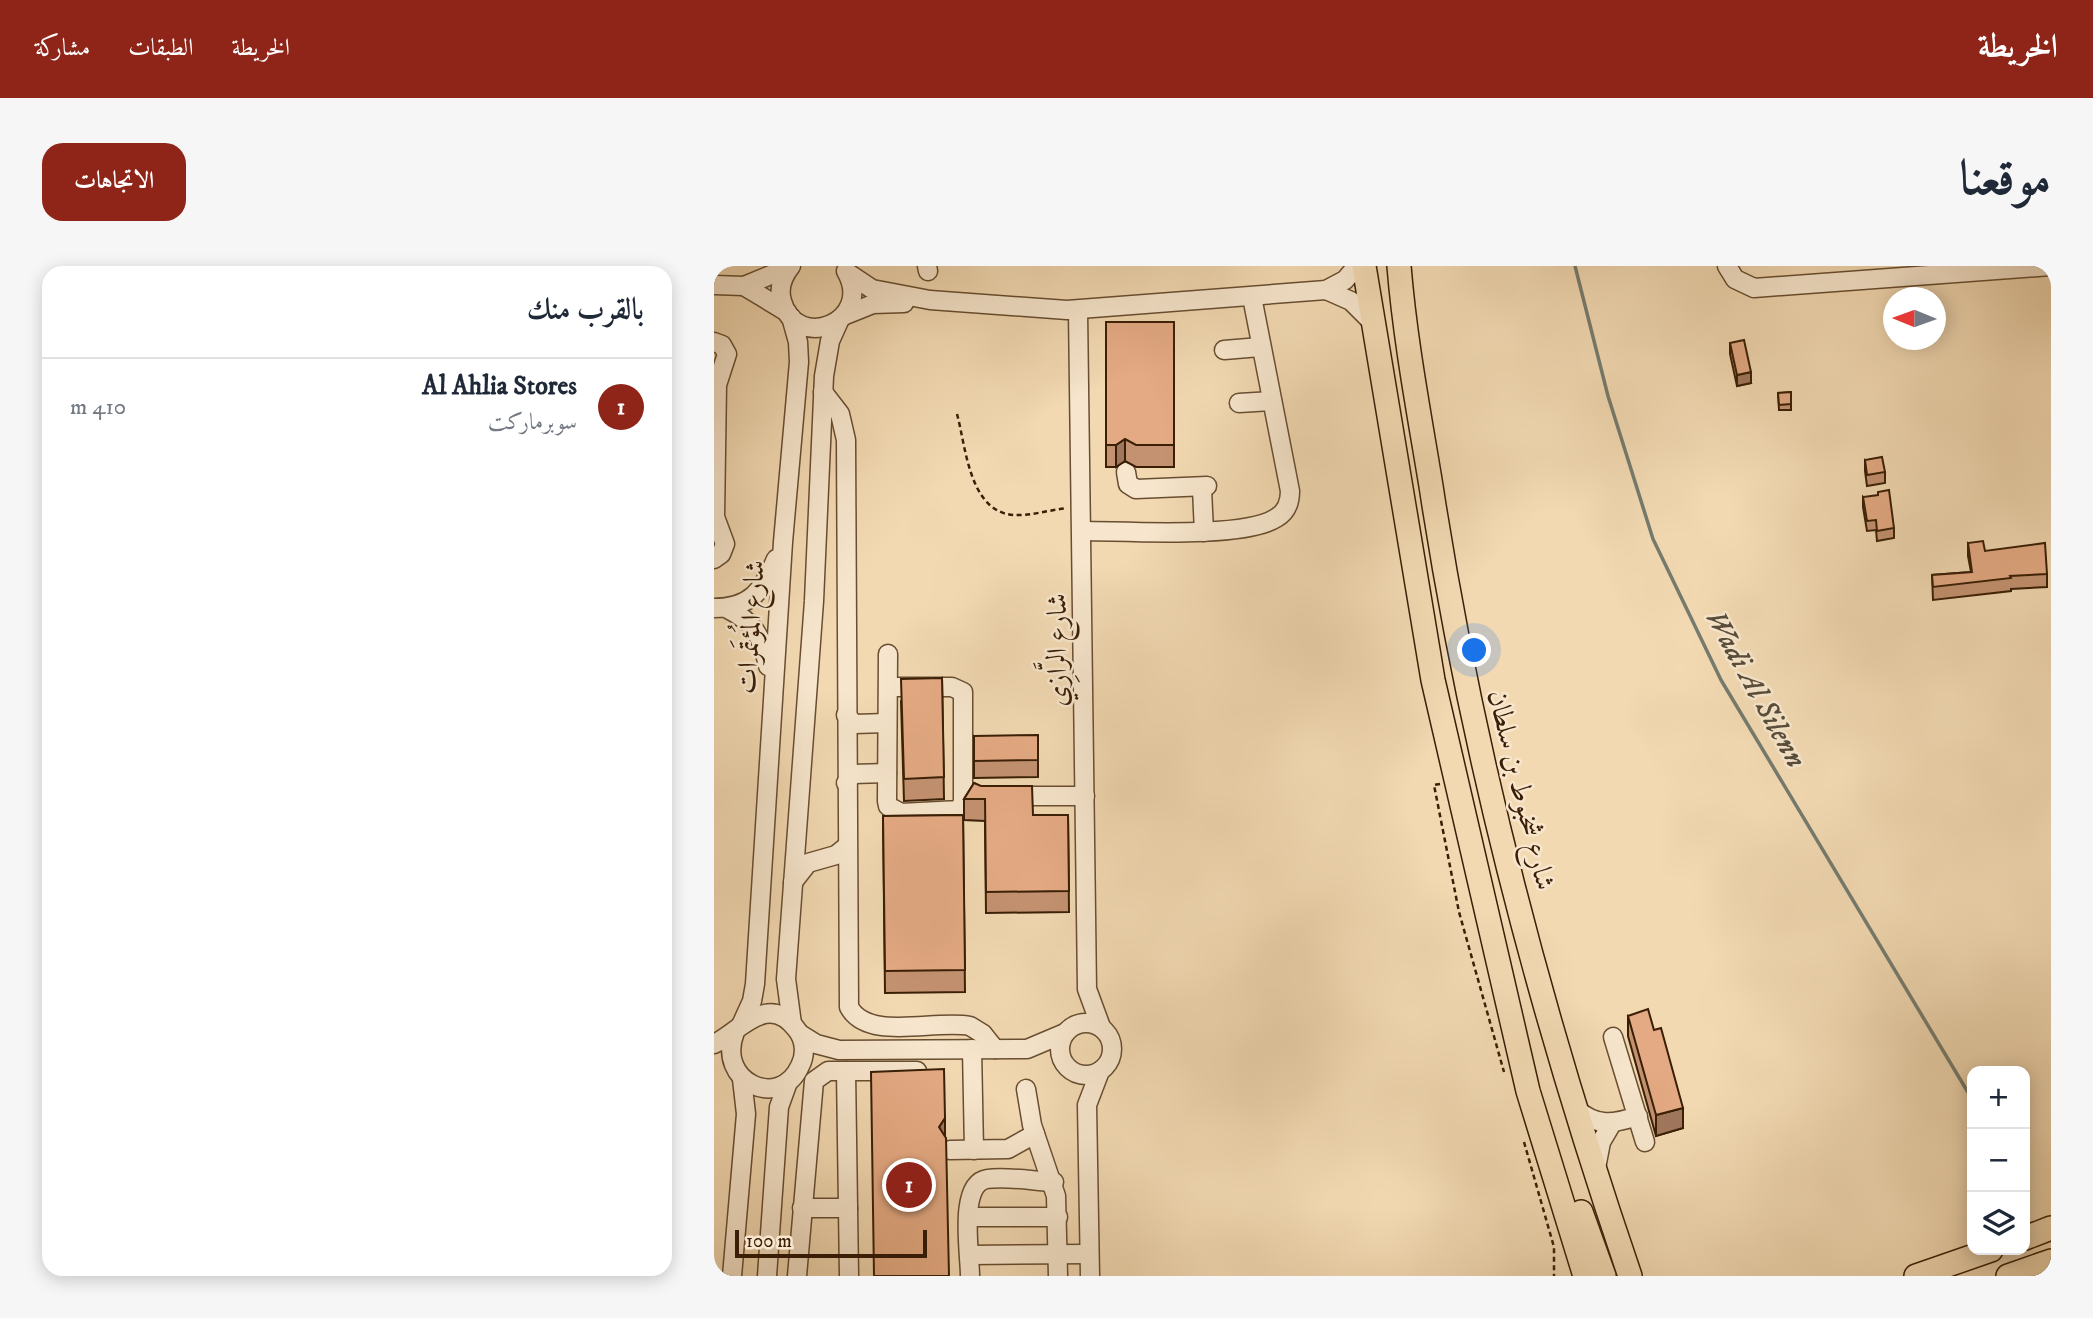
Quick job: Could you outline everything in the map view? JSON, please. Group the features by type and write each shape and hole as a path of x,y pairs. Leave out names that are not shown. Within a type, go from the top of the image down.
{"main road":[{"path":"1364,266 1433,680 1457,782 1518,1087 1585,1276"},
{"name":"شارع شخبوط بن سلطان","path":"1399,266 1414,389 1442,563 1471,713 1503,849 1576,1109 1630,1276"},
{"path":"1518,1087 1551,1135 1604,1276"},
{"path":"2030,1236 2051,1228"},
{"path":"1615,1231 1641,1276"},
{"path":"1578,1250 1578,1276"},
{"path":"1916,1276 1976,1255"},
{"path":"2008,1276 2051,1261"}],"street":[{"path":"844,268 872,289 930,300 1079,311 1326,290 1345,280 1357,266"},
{"path":"1727,266 1735,279 1754,288 2051,266"},
{"path":"714,285 744,286 791,267"},
{"name":"شارع المُؤتَمرات","path":"738,1028 752,1001 755,984 783,541 799,362 798,342 782,303 781,285 791,267"},
{"path":"767,1276 779,1107 804,1052 786,991 815,590 823,392 827,351 852,300 844,268"},
{"path":"744,286 814,328 873,304 922,304 930,300"},
{"path":"1326,290 1351,301 1372,322"},
{"path":"1083,531 1204,532 1267,522 1278,517 1287,507 1288,482 1252,297"},
{"name":"شارع الرَّازِي","path":"1079,311 1087,989 1101,1027"},
{"path":"714,342 722,345 727,354 717,385 715,517 724,544 721,554 714,559"},
{"path":"1224,350 1260,347"},
{"path":"823,392 840,414 846,440 848,998 854,1016 869,1026 970,1026 982,1034 995,1049"},
{"path":"1239,403 1272,401"},
{"path":"1126,472 1128,484 1136,489 1204,488 1204,532"},
{"path":"720,608 748,601 759,593 783,541"},
{"path":"720,608 747,619 758,631 773,691"},
{"path":"888,654 887,801 894,812 952,813 962,807 963,692 952,687 888,687"},
{"path":"846,715 854,724 887,723"},
{"path":"846,783 853,774 887,773"},
{"path":"993,796 1085,796"},
{"path":"793,882 808,863 836,856 846,847"},
{"name":"شارع الرَّازِي","path":"1067,1030 1087,989"},
{"path":"714,1044 738,1028 767,1014 796,1029 816,1044 839,1051 1027,1049 1086,1075 1101,1071"},
{"path":"1027,1049 1082,1023 1101,1027 1110,1037 1112,1049 1109,1061 1101,1071 1087,1105 1090,1276"},
{"path":"732,1276 746,1114 730,1051 738,1028"},
{"path":"1067,1030 1060,1048 1087,1105"},
{"path":"1613,1037 1645,1142"},
{"path":"972,1049 974,1150"},
{"path":"714,1055 750,1084 770,1088 793,1076 816,1059 839,1051"},
{"path":"846,1071 849,1276"},
{"path":"797,1276 811,1087 822,1073 938,1071"},
{"path":"1026,1089 1035,1134 1054,1181 1058,1217 1058,1276"},
{"path":"1576,1109 1596,1121 1611,1125 1637,1116"},
{"path":"1595,1171 1601,1142 1611,1125"},
{"path":"950,1150 1008,1149 1035,1134"},
{"path":"970,1276 970,1193 984,1180 1054,1181"},
{"path":"773,1192 783,1200 802,1208"},
{"path":"772,1220 802,1208 848,1208"},
{"path":"969,1217 1058,1217"},
{"path":"970,1255 1088,1254"}],"path":[{"path":"957,414 979,492 995,509 1018,515 1082,506"},
{"path":"1457,782 1434,785 1459,912 1518,1087"},
{"path":"1522,1136 1552,1238 1554,1276"}],"building":[{"path":"1106,322 1174,322 1174,445 1136,445 1125,439 1116,445 1106,445"},
{"path":"1744,340 1751,372 1737,375 1730,343"},
{"path":"1791,392 1791,404 1779,405 1778,393"},
{"path":"1882,457 1885,472 1867,475 1865,460"},
{"path":"1889,490 1894,528 1877,531 1876,520 1867,521 1863,497"},
{"path":"1983,541 1985,551 2045,543 2047,574 2010,576 2011,578 1933,587 1932,575 1972,572 1968,543"},
{"path":"942,678 944,777 904,779 901,679"},
{"path":"1038,735 1038,760 974,761 974,736"},
{"path":"974,783 981,786 1032,786 1033,815 1068,815 1069,891 986,892 985,799 964,799"},
{"path":"963,815 965,970 885,971 883,816"},
{"path":"1648,1009 1654,1030 1661,1028 1683,1108 1656,1115 1628,1016"},
{"path":"944,1069 945,1118 939,1127 946,1138 949,1276 874,1276 871,1072"}],"waterway":[{"name":"Wadi Al Silenn","path":"1575,266 1608,396 1653,539 1721,680 1967,1091"}],"place":[{"name":"Al Ahlia Stores","path":"909,1185"}]}
